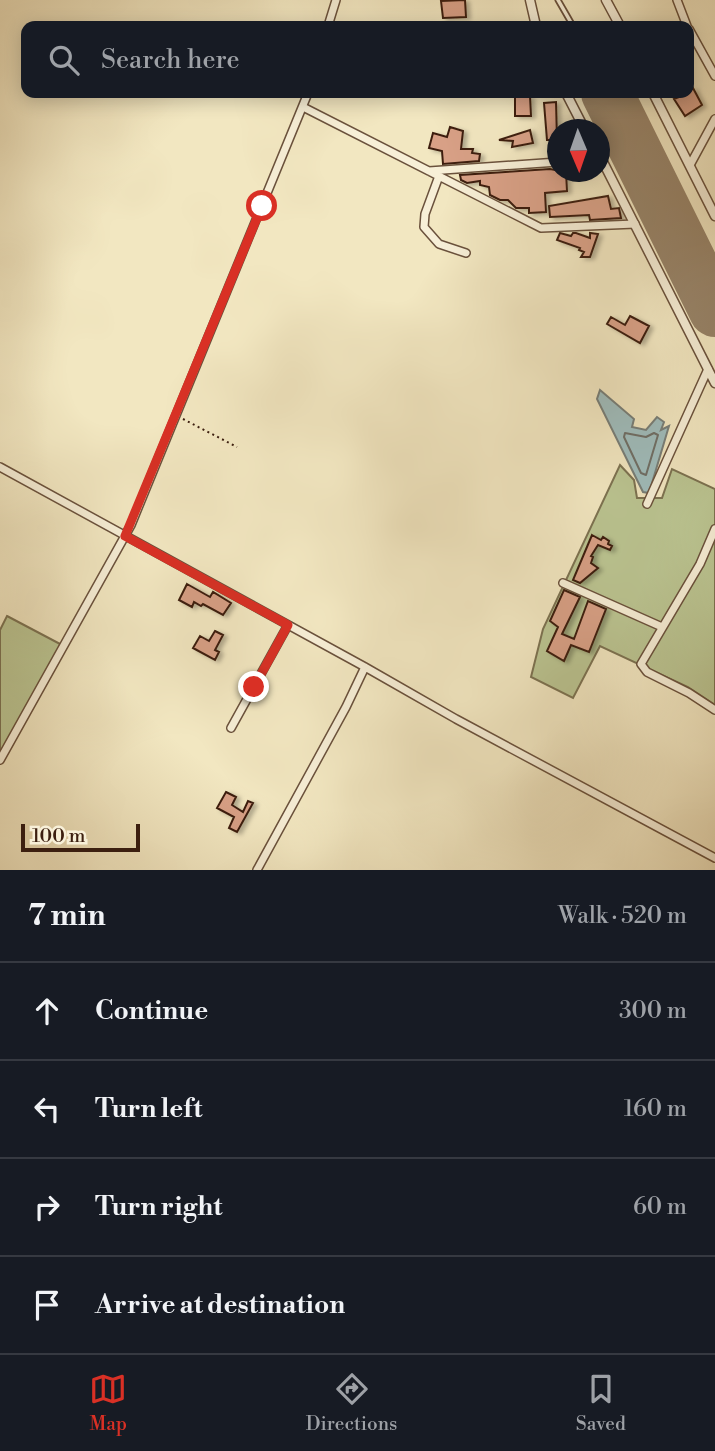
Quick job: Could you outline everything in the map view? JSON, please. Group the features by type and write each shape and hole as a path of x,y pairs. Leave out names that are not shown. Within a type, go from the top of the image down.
{"street":[{"path":"330,21 336,0"},
{"path":"530,0 535,21"},
{"path":"606,0 617,21"},
{"path":"677,0 685,21"},
{"path":"694,39 715,76"},
{"path":"0,760 125,536 306,98"},
{"path":"569,98 580,119"},
{"path":"656,98 715,216"},
{"path":"303,107 541,228 635,224"},
{"path":"690,165 715,119"},
{"path":"429,171 547,163"},
{"path":"439,176 425,214 424,228 439,244 466,253"},
{"path":"610,177 715,383"},
{"path":"647,504 708,369"},
{"path":"0,467 456,719 715,858"},
{"path":"715,529 700,564 644,657 642,668 715,710"},
{"path":"563,583 662,627"},
{"path":"231,728 288,625"},
{"path":"257,870 366,667"}],"lane":[{"path":"558,0 570,21"}],"path":[{"path":"176,416 236,447"}],"green space":[{"path":"620,465 634,480 637,498 662,498 672,469 715,489 715,705 688,687 600,646 573,698 531,677 543,629"},
{"path":"7,616 62,645 0,756 0,630"}],"water":[{"path":"600,390 634,419 632,427 646,430 657,417 664,422 661,430 669,426 649,493 643,492 597,399"}],"building":[{"path":"465,0 466,17 443,18 441,1"},
{"path":"694,90 702,105 685,116 674,99 694,98"},
{"path":"515,98 530,98 531,116 515,116"},
{"path":"556,102 556,119 547,119 547,140 544,103"},
{"path":"450,127 463,131 461,149 473,149 472,153 480,154 479,161 443,164 442,151 429,148 433,133 447,137"},
{"path":"530,130 533,143 512,147 513,141 499,140"},
{"path":"547,169 547,182 567,182 567,191 545,193 546,212 529,213 529,208 516,208 508,200 500,200 490,195 489,187 480,185 480,181 467,183 461,180 460,175"},
{"path":"608,196 611,209 619,208 621,218 590,220 589,215 550,217 549,206"},
{"path":"560,233 571,236 576,233 590,238 590,233 598,234 590,257 581,257 584,252 579,250 580,248 557,240"},
{"path":"630,316 649,326 640,343 607,324 611,317 625,325"},
{"path":"592,535 601,540 603,537 612,546 610,550 598,545 591,556 591,563 598,568 580,583 573,580"},
{"path":"187,584 210,597 213,592 231,603 223,615 203,604 201,606 194,602 192,607 179,600"},
{"path":"564,590 580,597 562,634 574,639 588,601 606,609 589,652 571,645 564,661 547,651 558,627 550,621"},
{"path":"215,631 223,635 215,650 219,652 215,660 193,648 200,636 209,641"},
{"path":"226,792 236,797 232,805 243,812 248,801 253,803 237,832 229,828 234,817 217,808"}],"runway":[{"path":"609,98 715,311"}],"route":[{"path":"254,687 288,625 125,536 262,206"}]}
